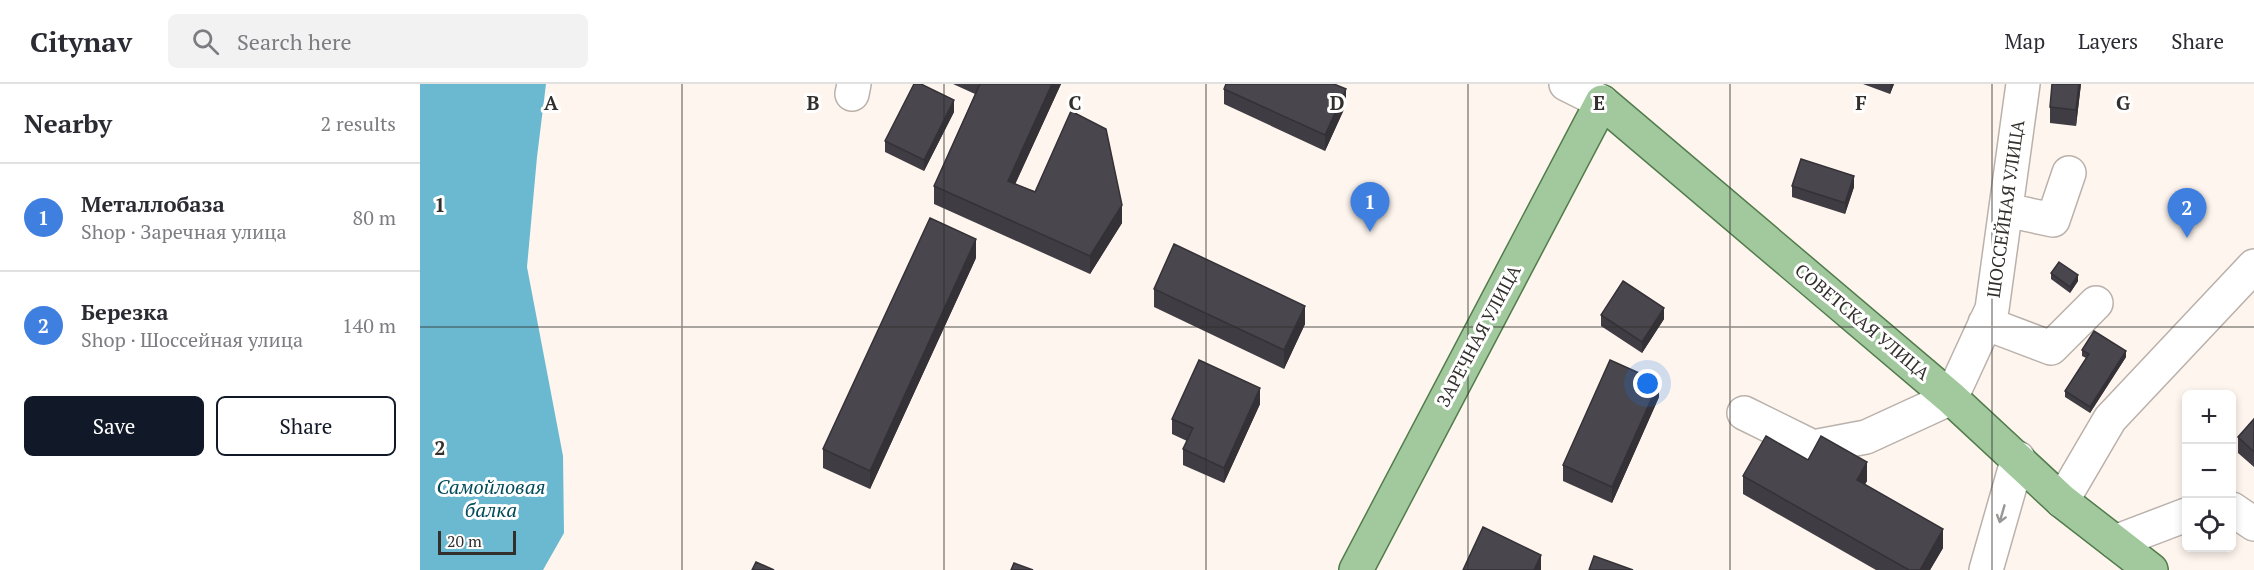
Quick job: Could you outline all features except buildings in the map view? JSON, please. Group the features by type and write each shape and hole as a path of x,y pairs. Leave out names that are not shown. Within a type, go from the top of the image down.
{"main road":[{"name":"СОВЕТСКАЯ УЛИЦА","path":"1602,102 1951,398 2062,501 2151,570"},
{"name":"ЗАРЕЧНАЯ УЛИЦА","path":"1356,570 1602,102"}],"street":[{"name":"СОВЕТСКАЯ УЛИЦА","path":"1566,84 1602,102"},
{"name":"ШОССЕЙНАЯ УЛИЦА","path":"1951,398 1992,309 2023,84"},
{"path":"2006,210 2053,220 2068,173"},
{"path":"2062,501 2110,419 2254,266"},
{"path":"1985,323 2051,348 2096,303"},
{"path":"1744,413 1813,447 1866,436 1951,398"},
{"path":"1986,570 2018,458"},
{"path":"2236,512 2254,524"},
{"path":"2115,542 2182,517"}],"water":[{"name":"Самойловая балка","path":"420,84 546,84 527,267 563,456 564,533 543,570 420,570"}],"place":[{"name":"Металлобаза","path":"1370,232"},
{"name":"Березка","path":"2187,238"}]}
